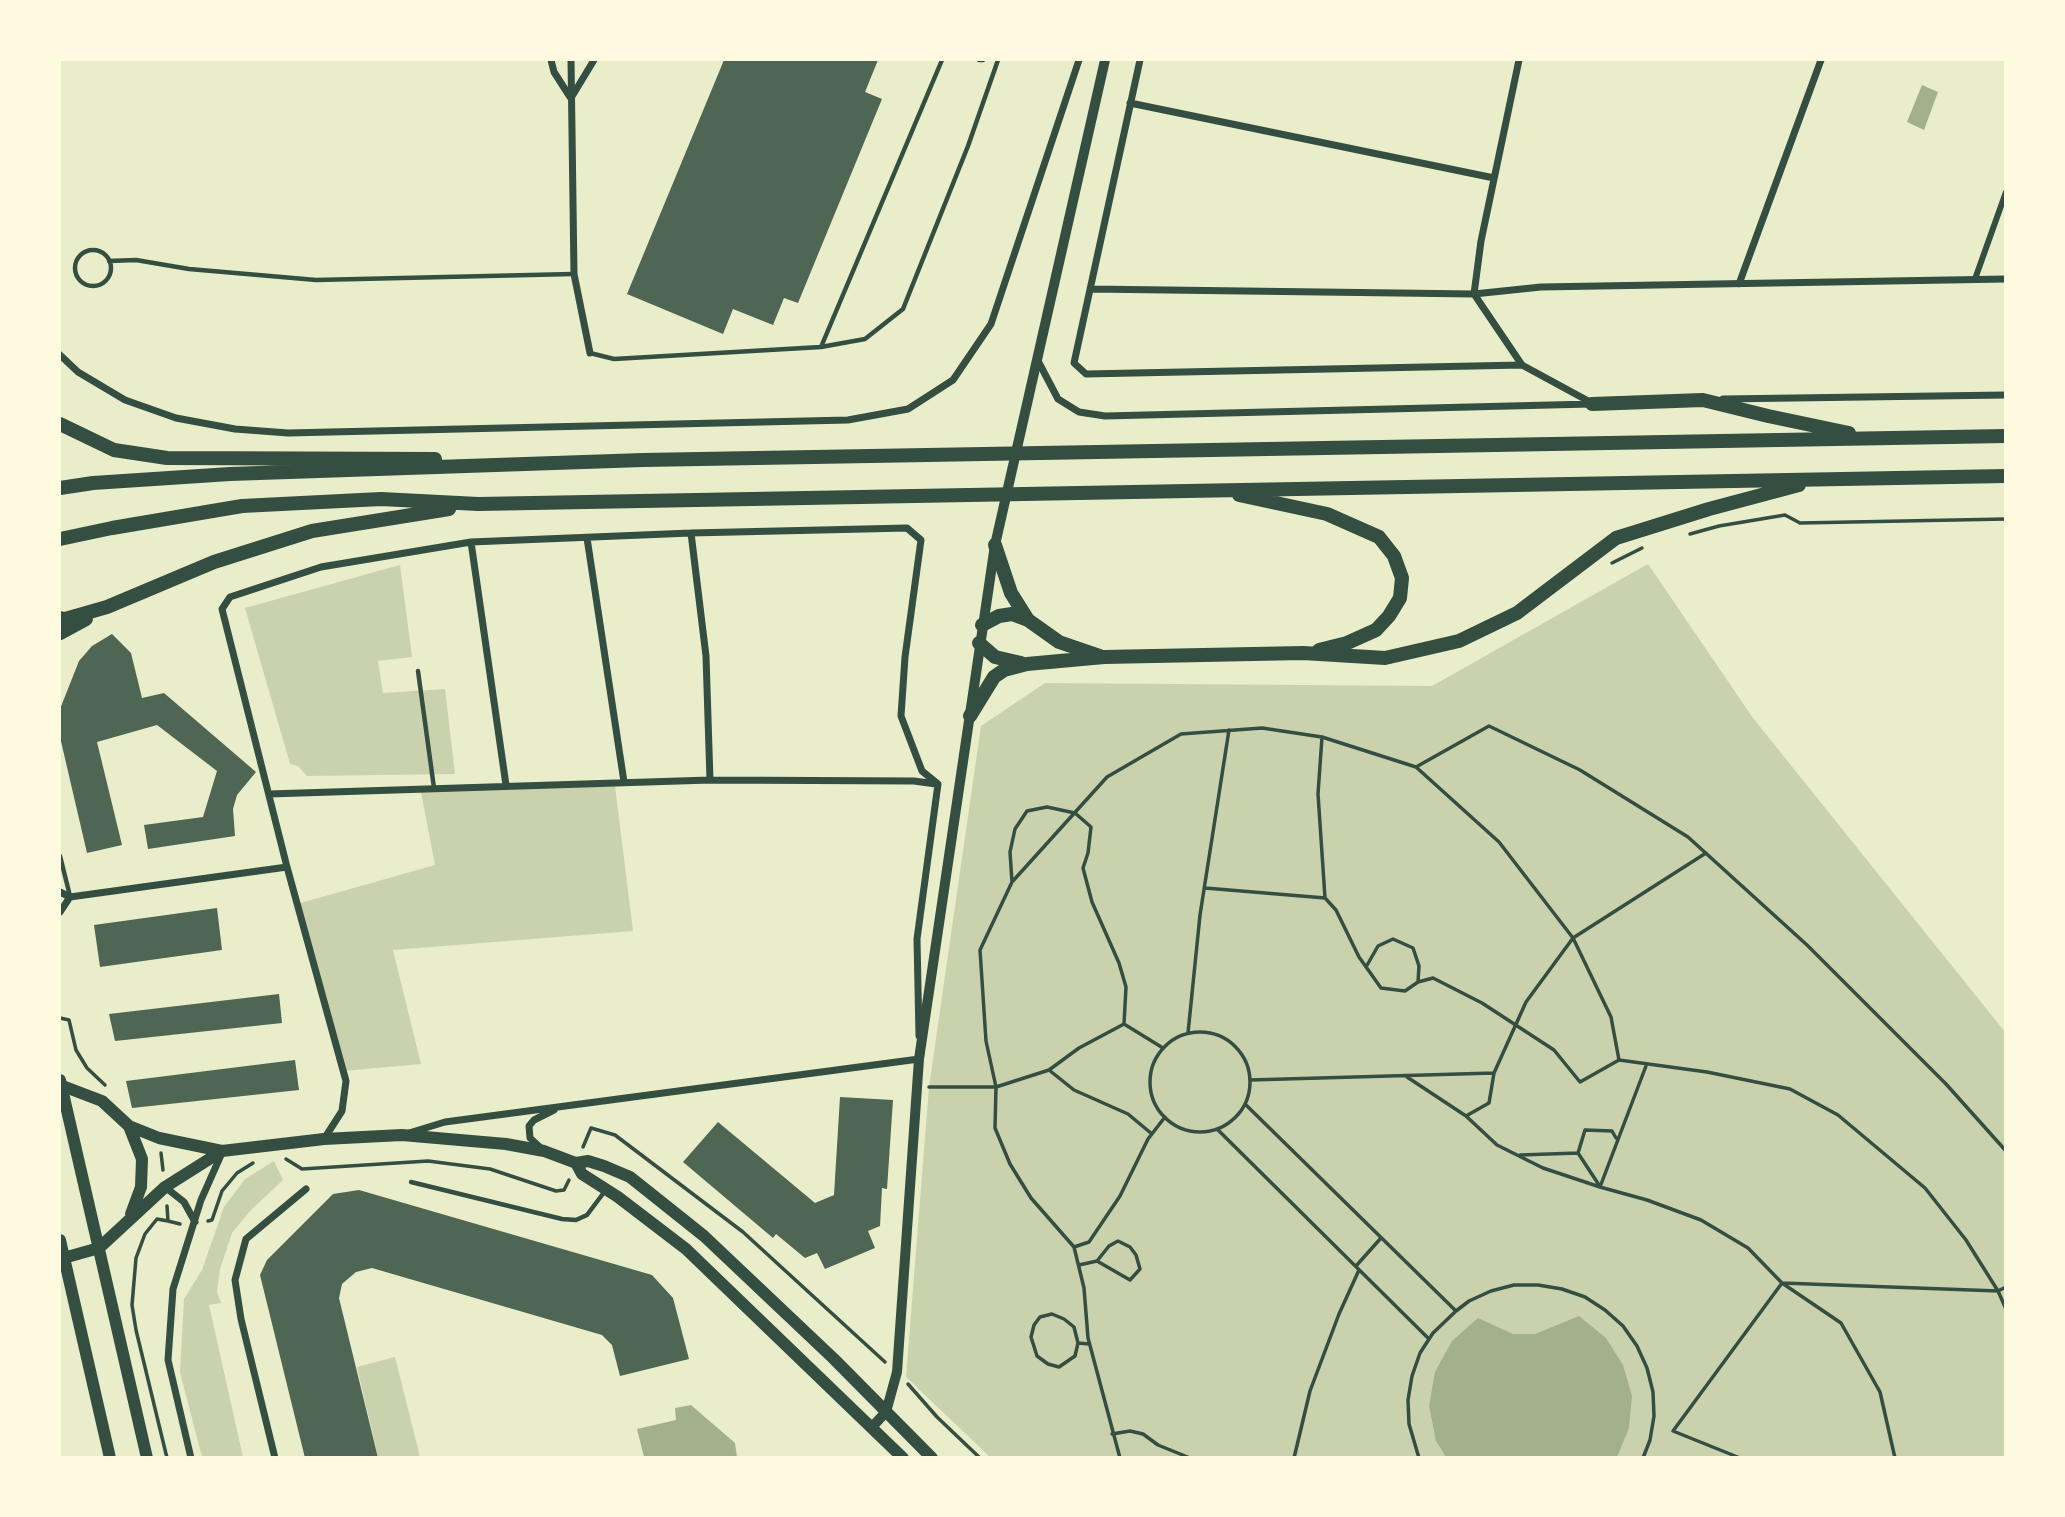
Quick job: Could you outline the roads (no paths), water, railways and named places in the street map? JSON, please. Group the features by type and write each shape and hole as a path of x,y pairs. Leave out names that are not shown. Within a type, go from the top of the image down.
{"highway":[{"path":"1592,404 1703,400 1875,438"},
{"path":"60,424 114,450 167,458 643,460"},
{"path":"60,488 93,483 230,474 643,460 2006,436"},
{"path":"60,539 242,506 381,499 478,504 2006,476"},
{"path":"970,716 994,677 1004,670 1027,664 1104,657 1303,653 1385,658 1459,642 1517,612 1616,538 1709,509 1821,480"},
{"path":"1214,490 1327,514 1379,537 1394,556 1402,578 1400,598 1383,623 1376,630 1347,643 1303,653"},
{"path":"61,630 107,607 214,562 312,531 478,504"},
{"path":"995,545 1011,593 1028,620"},
{"path":"982,625 999,616 1012,614 1028,620 1059,642 1104,657"},
{"path":"979,643 995,657 1027,664"}],"main road":[{"path":"60,1084 102,1101 129,1126 159,1138 222,1150 324,1139 402,1135 506,1144 544,1151 582,1174 686,1249 903,1458"},
{"path":"60,1084 148,1458"},
{"path":"129,1126 142,1159 141,1187 130,1218"},
{"path":"62,1259 99,1248 165,1187 222,1150"},
{"path":"574,1169 588,1161 629,1178 704,1236 932,1458"},
{"path":"60,1240 62,1259 110,1458"}],"street":[{"path":"551,60 554,72 571,98"},
{"path":"571,60 574,274 590,354"},
{"path":"571,98 594,60"},
{"path":"60,355 78,372 125,400 176,418 235,429 288,433 848,420 908,409 953,380 991,324 1079,60"},
{"path":"872,1427 886,1412 897,1372 919,1059 995,545 1105,60"},
{"path":"1140,60 1074,363 1086,374 1522,365"},
{"path":"1519,60 1481,241 1474,294 1522,365 1592,404"},
{"path":"1738,284 1821,60"},
{"path":"1130,103 1494,178"},
{"path":"1975,279 2006,192"},
{"path":"1090,289 1474,294 1541,287 2006,279"},
{"path":"1037,359 1058,399 1079,412 1105,416 1592,404"},
{"path":"1703,400 2006,395"},
{"path":"324,1139 342,1111 346,1081 287,867 222,609 230,597 321,567 471,542 906,528 921,540 905,657 901,716 922,771 938,785"},
{"path":"691,533 706,656 710,780"},
{"path":"587,538 624,782"},
{"path":"471,542 506,785"},
{"path":"269,794 710,780 914,781 938,785"},
{"path":"919,1059 917,939 938,785"},
{"path":"60,892 71,897 287,867"},
{"path":"60,912 71,897"},
{"path":"402,1135 445,1122 919,1059"},
{"path":"544,1151 530,1138 529,1126 534,1120 557,1108"},
{"path":"191,1458 168,1360 173,1289 201,1200 222,1150"},
{"path":"165,1187 184,1202 195,1222"},
{"path":"275,1458 234,1280 246,1239 306,1189"}],"lane":[{"path":"821,347 942,60"},
{"path":"590,354 614,359 821,347 865,339 903,309 968,146 998,60"},
{"path":"109,261 110,273 104,282 93,286 78,278 76,261 85,253 101,253 109,261 135,260 189,269 316,280 574,274"},
{"path":"418,671 434,788"},
{"path":"60,856 71,897"},
{"path":"411,1182 562,1219 576,1220 587,1215 605,1190"}]}
